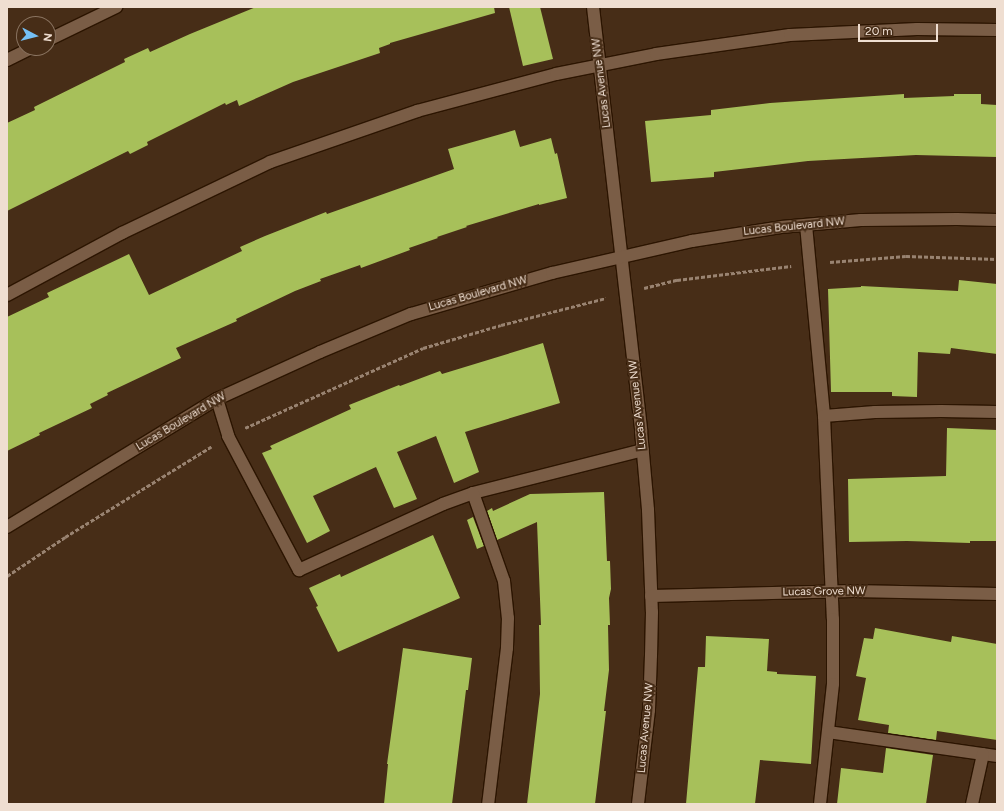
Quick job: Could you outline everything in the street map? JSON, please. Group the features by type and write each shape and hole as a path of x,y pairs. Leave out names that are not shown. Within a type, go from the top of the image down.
{"street":[{"path":"56,36 116,7"},
{"name":"Lucas Avenue NW","path":"593,7 626,293 648,510 651,596 649,710 638,804"},
{"path":"7,295 122,233 270,162 417,111 556,74 656,54 790,36 917,29 997,30"},
{"name":"Lucas Boulevard NW","path":"7,527 217,399 320,352 411,314 552,273 692,241 781,227 861,220 997,220"},
{"path":"806,225 824,416 832,591 833,684 820,804"},
{"path":"217,399 228,436 299,570 443,504 473,494 643,450"},
{"path":"824,416 882,412 997,412"},
{"path":"473,494 504,581 508,618 507,648 488,804"},
{"name":"Lucas Grove NW","path":"651,596 832,591 997,594"},
{"path":"828,732 997,756"},
{"path":"972,804 983,754"}],"path":[{"path":"7,576 65,537 228,436 423,348 501,325 677,280 810,264 906,256 997,260"}],"building":[{"path":"256,7 494,7 495,13 390,43 379,48 380,53 293,82 239,106 237,100 226,105 225,103 147,142 148,145 130,154 128,151 7,211 7,123 35,110 34,107 125,62 124,59 148,48 150,52"},
{"path":"509,7 540,7 553,59 523,66"},
{"path":"904,94 904,98 954,96 954,94 981,94 981,104 997,105 997,157 916,155 808,161 714,172 714,177 651,182 645,121 711,115 711,110 770,103"},
{"path":"515,130 520,147 551,138 555,154 557,153 567,198 539,204 466,226 467,227 409,248 410,250 361,268 360,265 320,279 321,281 295,291 236,319 237,321 176,348 181,358 107,393 108,395 90,404 92,408 39,433 40,435 7,451 7,317 49,297 47,293 129,254 149,295 242,251 240,247 265,236 326,212 327,214 454,169 448,149"},
{"path":"959,280 997,284 997,354 951,348 950,354 918,352 917,397 892,396 892,392 831,392 828,289 861,286 958,291"},
{"path":"543,343 560,403 465,432 479,472 454,483 436,436 397,452 417,499 394,508 376,467 313,496 330,531 307,543 262,453 272,449 270,446 351,409 349,405 399,385 400,386 440,371 442,374"},
{"path":"947,428 997,430 997,541 970,541 970,543 907,541 849,542 848,479 946,476"},
{"path":"604,492 607,561 610,561 611,589 609,598 610,625 608,625 609,670 604,711 606,711 595,804 527,804 540,694 539,625 541,625 537,522 497,540 487,511 492,508 493,511 530,494"},
{"path":"473,517 484,546 477,549 467,520"},
{"path":"433,535 460,598 338,652 316,607 318,606 309,588 340,574 341,577"},
{"path":"875,628 951,642 952,636 997,644 997,740 937,731 936,740 888,733 889,725 858,720 866,678 856,676 864,638 873,639"},
{"path":"706,636 769,639 767,671 777,672 777,674 816,676 811,764 760,760 755,804 686,804 698,667 705,667"},
{"path":"403,648 472,658 468,690 466,690 452,804 384,804 387,764"},
{"path":"886,748 933,755 926,804 837,804 841,768 883,773"}]}
